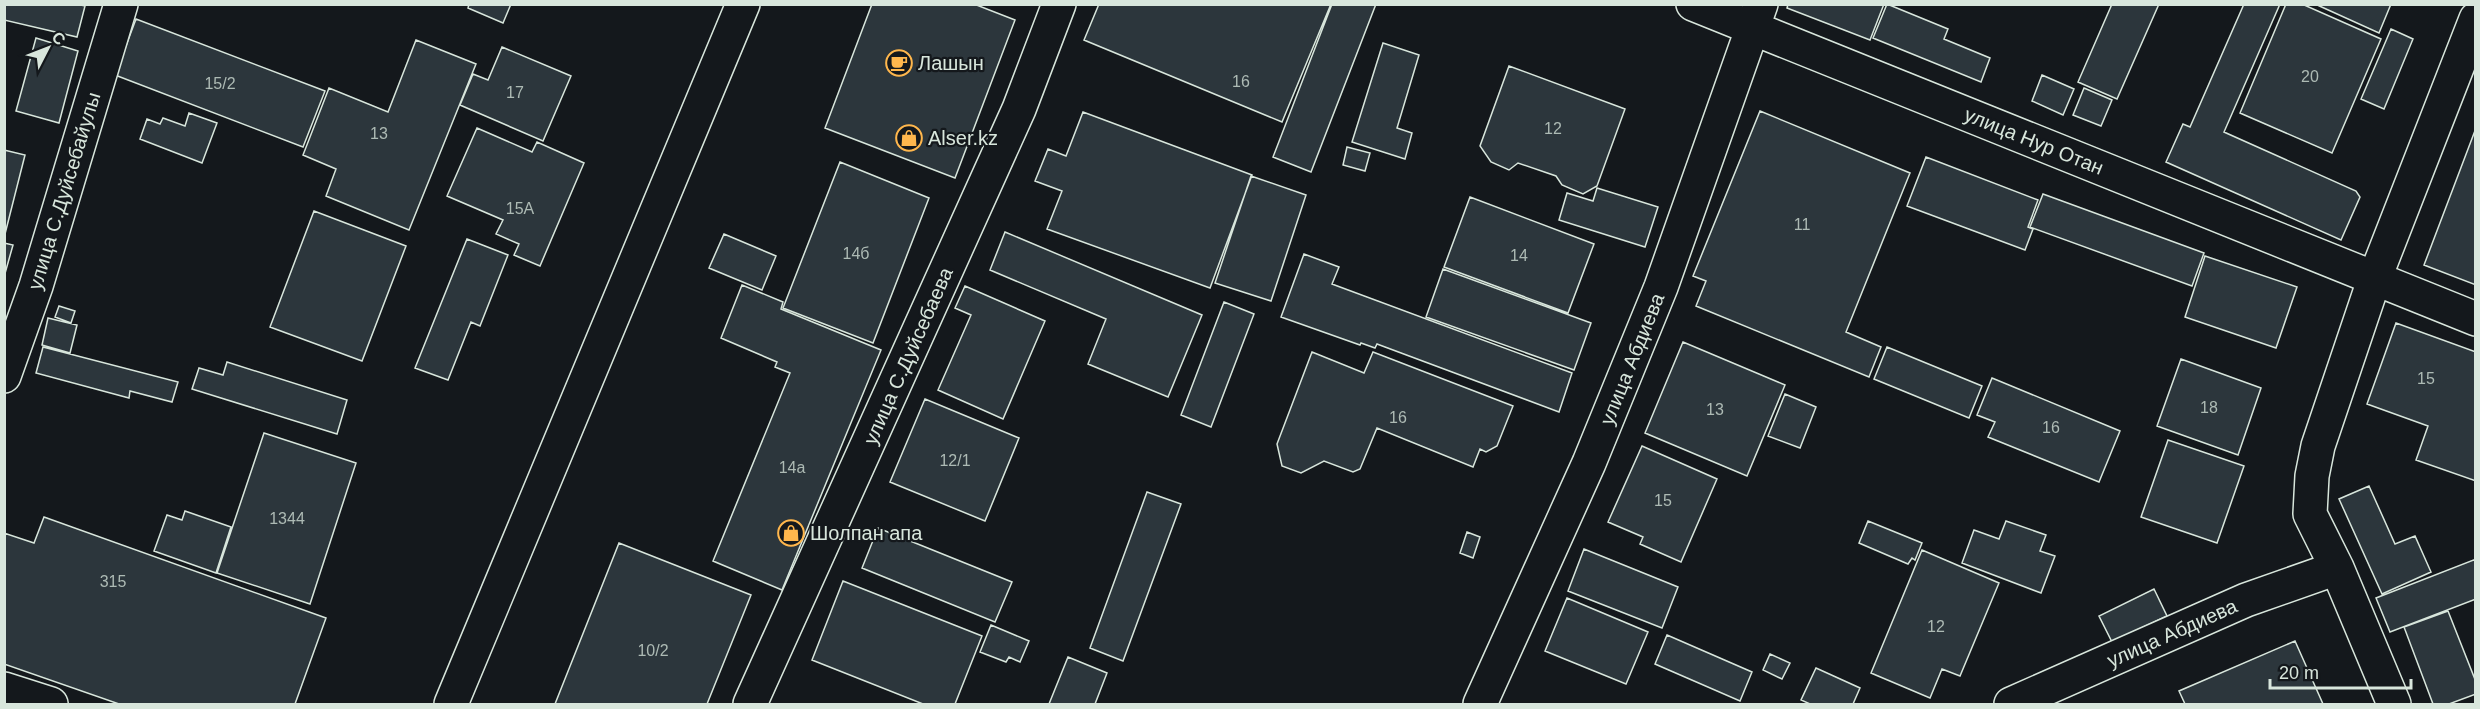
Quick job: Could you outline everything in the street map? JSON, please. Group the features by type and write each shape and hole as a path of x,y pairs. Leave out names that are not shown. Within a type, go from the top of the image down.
{"street":[{"name":"улица С.Дуйсебайулы","path":"4,376 36,286 121,4"},
{"path":"451,705 743,4"},
{"name":"улица С.Дуйсебаева","path":"750,705 1018,109 1059,4"},
{"name":"улица Нур Отан","path":"1693,4 1756,16 2374,280 2475,319"},
{"name":"улица Абдиева","path":"1480,705 1589,463 1661,287 1756,16"},
{"path":"2394,705 2337,568 2310,514 2312,476 2318,446 2374,280 2475,19"},
{"name":"улица Абдиева","path":"2011,705 2246,600 2337,568"},
{"path":"4,689 51,705"}],"building":[{"path":"4,4 77,4 85,6 77,37 4,20"},
{"path":"469,4 511,4 503,23 468,8"},
{"path":"872,4 974,4 1015,20 955,178 825,128"},
{"path":"1099,4 1331,4 1282,122 1084,40"},
{"path":"1332,4 1376,4 1311,172 1273,157"},
{"path":"1788,4 1884,4 1870,40 1787,8"},
{"path":"1887,4 1948,29 1944,39 1990,58 1981,82 1873,38"},
{"path":"2112,4 2159,4 2117,99 2078,82"},
{"path":"2244,4 2280,4 2224,132 2356,191 2360,197 2341,240 2166,162 2183,124 2190,127"},
{"path":"2286,4 2302,4 2381,39 2332,153 2240,113"},
{"path":"2315,4 2391,4 2379,33"},
{"path":"136,19 325,91 303,147 115,75"},
{"path":"2391,29 2413,39 2384,109 2361,99"},
{"path":"36,38 78,51 59,123 16,111"},
{"path":"416,40 476,64 409,230 326,196 336,169 303,155 329,88 388,112"},
{"path":"1383,43 1419,55 1397,128 1412,133 1405,159 1352,142"},
{"path":"502,47 571,76 543,141 460,105 473,74 488,80"},
{"path":"1509,66 1625,109 1597,186 1583,194 1562,185 1556,176 1518,163 1509,170 1491,162 1480,146"},
{"path":"2042,75 2074,89 2063,115 2032,101"},
{"path":"2084,88 2112,100 2101,126 2073,115"},
{"path":"1760,111 1910,173 1846,332 1881,347 1869,377 1696,306 1706,281 1693,276"},
{"path":"1083,112 1252,175 1210,288 1047,229 1062,191 1035,181 1048,149 1066,156"},
{"path":"189,113 217,123 202,163 140,139 147,119 160,124 163,118 185,126"},
{"path":"477,128 532,152 537,142 584,163 540,266 514,255 519,244 496,234 503,220 447,196"},
{"path":"2476,128 2476,285 2424,265"},
{"path":"1347,147 1370,153 1365,171 1343,165"},
{"path":"4,150 25,155 5,234 4,234"},
{"path":"1926,157 2038,200 2028,227 2033,229 2025,250 1907,206"},
{"path":"840,162 929,198 873,343 783,308"},
{"path":"1251,176 1306,195 1271,301 1215,283"},
{"path":"1597,188 1658,207 1645,247 1559,220 1567,193 1593,201"},
{"path":"2043,194 2204,253 2192,286 2030,227"},
{"path":"1470,197 1594,244 1568,313 1444,267"},
{"path":"314,211 406,246 362,361 270,327"},
{"path":"1005,232 1202,315 1168,397 1088,364 1106,319 990,270"},
{"path":"724,234 776,256 762,290 709,268"},
{"path":"467,239 508,255 480,326 471,322 448,380 415,368"},
{"path":"4,243 13,245 4,277"},
{"path":"1304,254 1339,267 1332,284 1572,373 1559,412 1377,344 1375,348 1361,343 1360,345 1281,317"},
{"path":"2205,256 2297,287 2276,348 2185,317"},
{"path":"1443,269 1591,323 1574,370 1426,317"},
{"path":"742,285 783,302 781,309 881,350 782,590 713,561 790,373 775,367 777,362 721,338"},
{"path":"965,286 1045,321 1003,419 938,390 971,315 955,308"},
{"path":"1224,302 1254,314 1211,427 1181,415"},
{"path":"59,306 75,311 71,323 55,317"},
{"path":"48,318 77,325 70,353 42,345"},
{"path":"2396,323 2476,352 2476,481 2416,460 2428,426 2367,404"},
{"path":"1683,342 1785,385 1747,476 1645,433"},
{"path":"43,347 178,382 172,402 130,391 129,398 36,373"},
{"path":"1887,347 1982,386 1969,418 1874,379"},
{"path":"1312,352 1364,373 1373,352 1513,406 1497,446 1486,452 1480,449 1473,467 1377,428 1360,469 1353,472 1324,461 1301,473 1282,466 1277,444"},
{"path":"2181,359 2261,388 2238,455 2157,426"},
{"path":"227,362 347,400 337,434 192,389 199,368 223,375"},
{"path":"1992,378 2120,431 2099,482 1988,437 1995,422 1977,415"},
{"path":"1785,394 1816,407 1800,448 1768,436"},
{"path":"925,399 1019,438 985,521 890,482"},
{"path":"264,433 356,463 310,604 217,573"},
{"path":"2168,440 2244,466 2217,543 2141,517"},
{"path":"1642,446 1717,479 1681,562 1640,544 1643,537 1608,522"},
{"path":"2369,486 2395,544 2415,536 2431,572 2382,594 2339,499"},
{"path":"1147,492 1181,504 1123,661 1090,648"},
{"path":"185,511 231,527 216,573 154,551 167,515 182,520"},
{"path":"44,517 326,618 295,704 119,704 4,664 4,533 34,543"},
{"path":"1868,521 1922,543 1915,560 1912,558 1908,564 1859,543"},
{"path":"2006,521 2046,535 2040,551 2055,556 2041,593 1962,563 1974,530 1999,539"},
{"path":"878,528 1012,582 995,622 862,568"},
{"path":"1467,532 1480,537 1473,558 1460,553"},
{"path":"619,543 751,595 707,704 555,704"},
{"path":"1584,549 1678,587 1662,628 1568,591"},
{"path":"1922,550 1999,583 1960,676 1942,669 1930,698 1871,673"},
{"path":"2476,559 2476,599 2390,632 2376,598"},
{"path":"843,581 982,636 955,704 923,704 812,660"},
{"path":"2154,589 2167,616 2112,642 2099,616"},
{"path":"1567,598 1648,632 1626,684 1545,651"},
{"path":"2448,611 2476,682 2476,694 2449,704 2433,704 2404,627"},
{"path":"991,625 1029,641 1020,662 1009,657 1006,662 980,652"},
{"path":"1667,635 1752,672 1740,701 1655,664"},
{"path":"2295,641 2323,704 2185,704 2179,691"},
{"path":"1770,654 1790,663 1782,679 1763,670"},
{"path":"1068,657 1107,673 1095,704 1049,704"},
{"path":"1816,668 1860,688 1853,704 1810,704 1801,700"}],"place":[{"name":"Лашын","path":"899,63"},
{"name":"Alser.kz","path":"909,138"},
{"name":"Шолпан апа","path":"791,533"}]}
